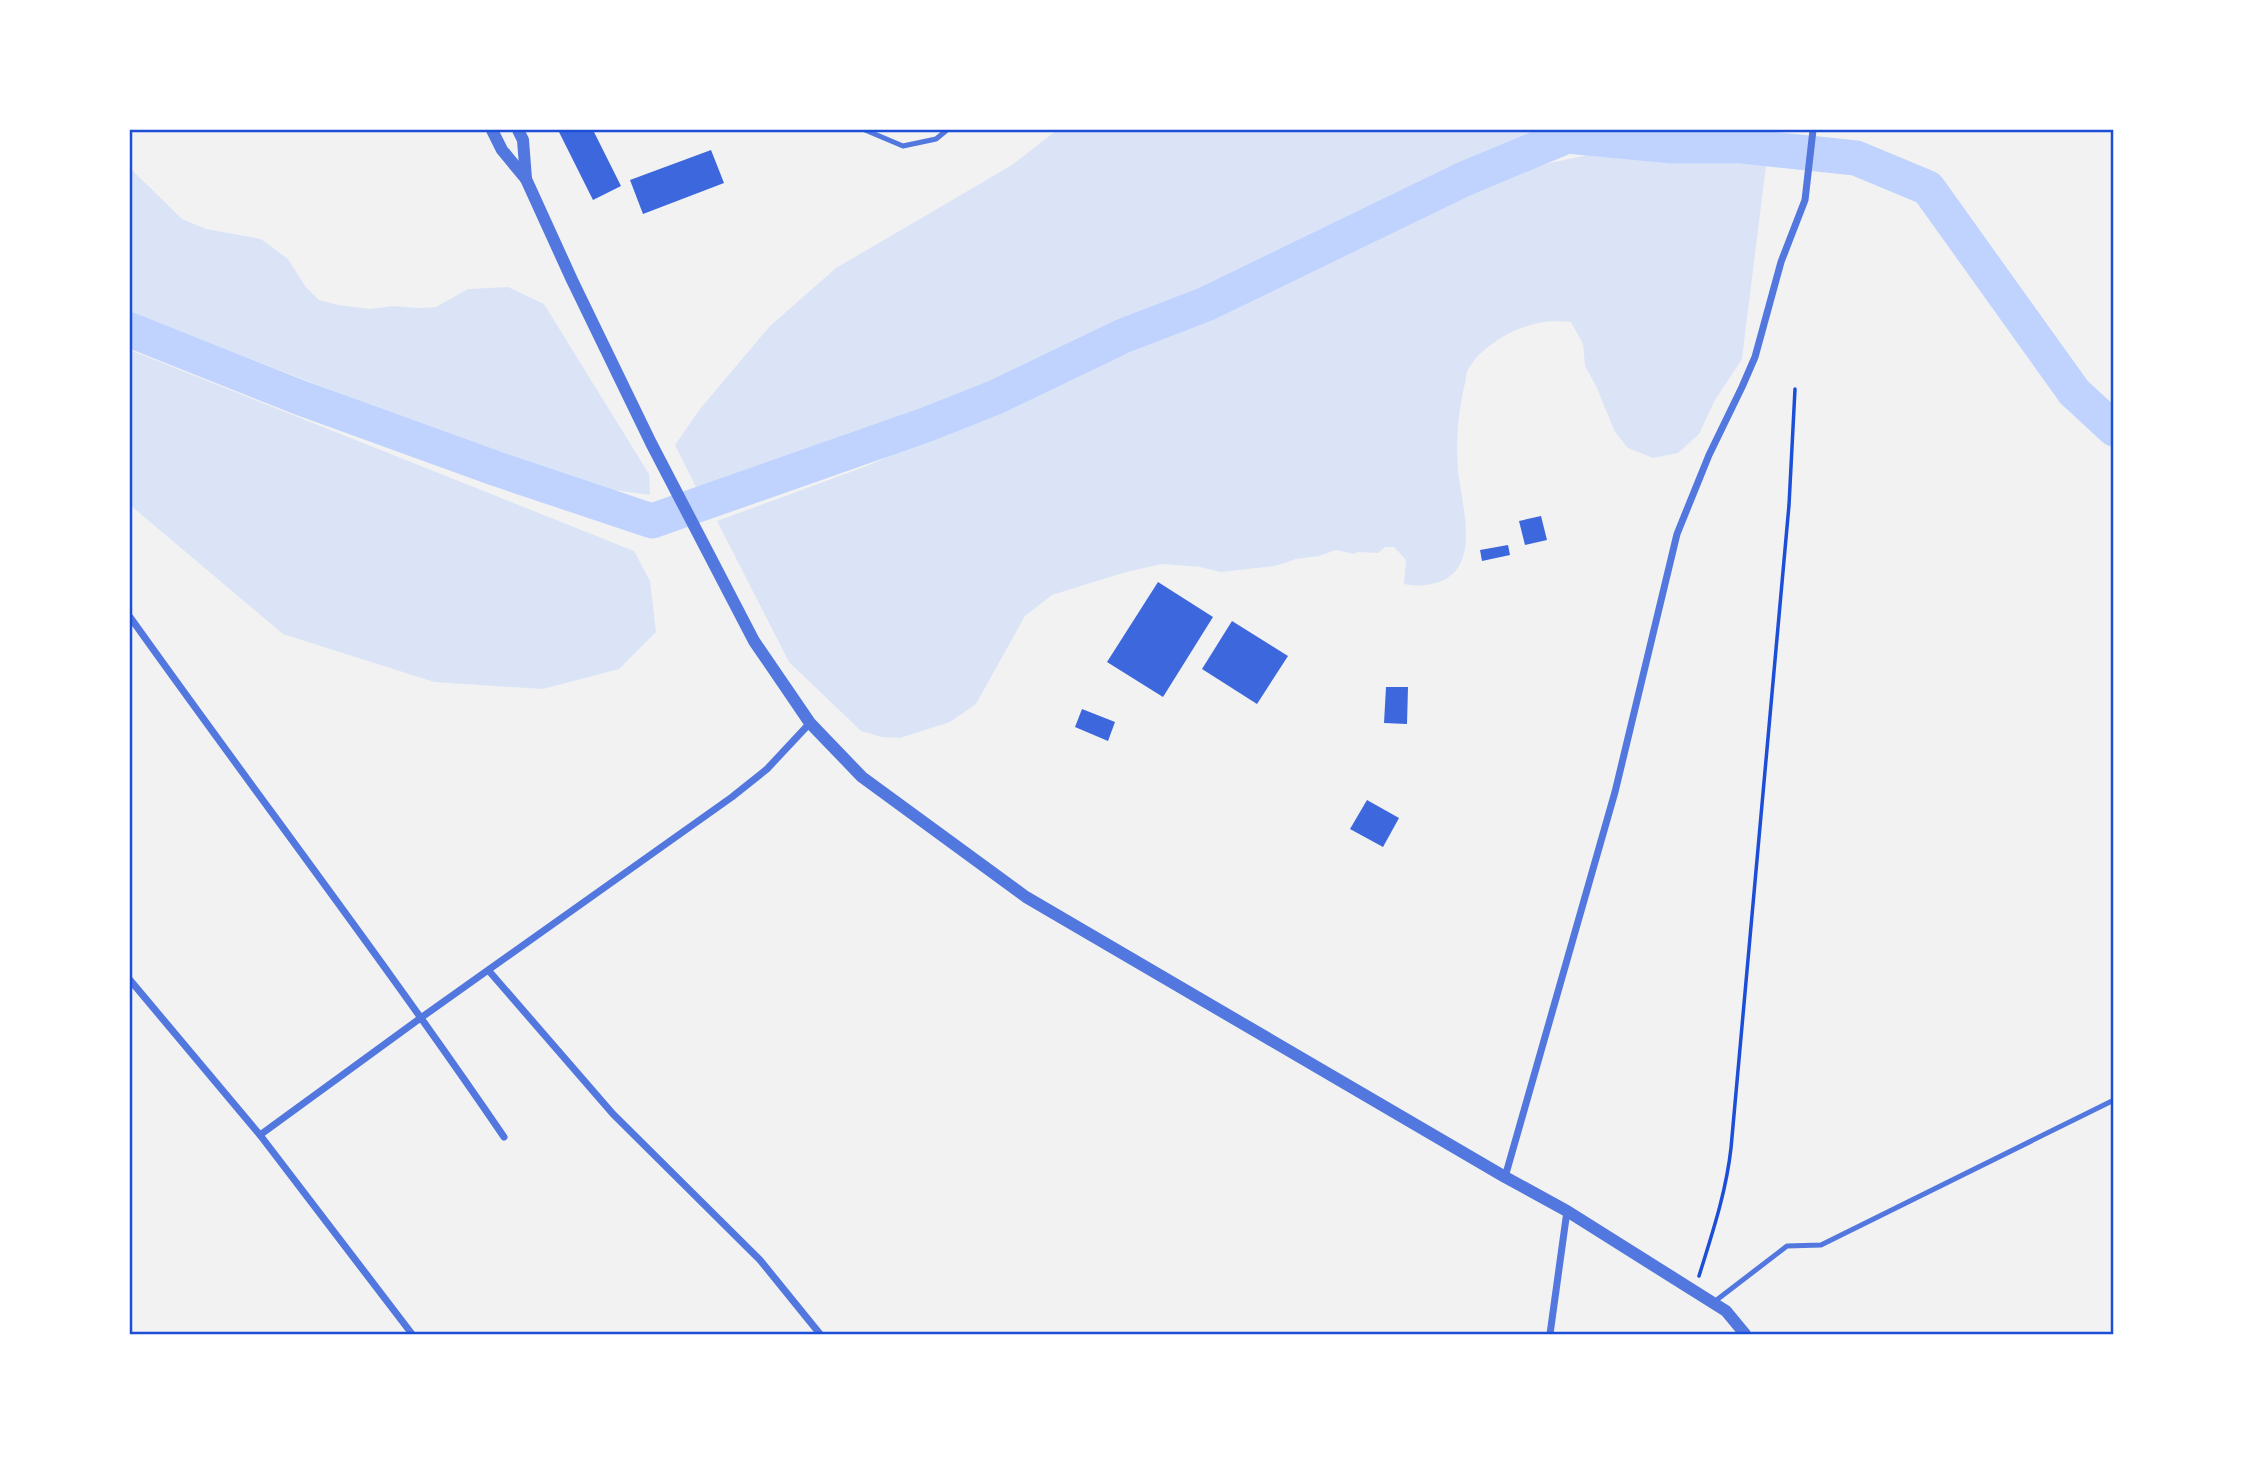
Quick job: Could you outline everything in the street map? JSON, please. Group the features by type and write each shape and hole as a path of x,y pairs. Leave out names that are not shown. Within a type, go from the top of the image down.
{"street":[{"path":"492,130 502,150 526,179 572,280 678,495 754,641 810,723 862,777 1026,897 1567,1211 1726,1311 1745,1335"},
{"path":"518,130 523,139 526,179"},
{"path":"1505,1177 1615,792 1677,534 1709,455 1755,356 1771,293 1807,190 1813,130"},
{"path":"130,617 422,1017 504,1137"},
{"path":"260,1135 732,797 767,769 810,723"},
{"path":"489,971 613,1114 761,1260 820,1335"},
{"path":"130,980 260,1135 412,1335"},
{"path":"1550,1335 1567,1211"},
{"path":"1726,1311 1731,1335"}],"lane":[{"path":"865,130 903,146 936,139 947,130"},
{"path":"1713,1302 1787,1246 1821,1245 2113,1100"}],"path":[{"path":"1695,1290 1728,1177 1787,518 1795,390"}],"shaded area":[{"path":"1057,130 1581,130 1503,155 1207,289 905,417 697,489 675,445 700,409 770,326 836,268 1012,165"},
{"path":"1607,151 1766,166 1742,359 1715,400 1699,434 1678,453 1653,458 1628,448 1615,432 1585,366 1583,344 1571,322 1536,323 1494,342 1476,358 1467,371 1459,415 1457,447 1466,536 1464,553 1458,567 1448,578 1427,585 1404,584 1406,560 1394,547 1385,547 1378,553 1354,554 1336,550 1275,566 1221,572 1200,567 1162,564 1126,572 1052,595 1025,616 976,704 950,722 900,738 882,737 861,731 789,662 717,521 864,467 1144,346 1526,168"},
{"path":"130,168 182,219 206,229 261,239 288,259 305,286 319,300 370,309 393,306 436,307 468,289 508,287 544,304 649,474 650,495 614,490 593,492 130,312"},
{"path":"130,350 634,551 650,581 656,632 619,669 543,689 434,682 283,634 130,505"}],"building":[{"path":"558,130 593,130 621,186 593,200"},
{"path":"711,150 724,183 643,214 630,180"},
{"path":"1541,516 1547,540 1525,545 1519,521"},
{"path":"1508,545 1510,555 1482,561 1480,550"},
{"path":"1158,582 1213,617 1163,697 1107,662"},
{"path":"1232,621 1288,656 1257,704 1202,669"},
{"path":"1386,687 1408,687 1407,724 1384,723"},
{"path":"1082,709 1115,722 1108,741 1075,727"},
{"path":"1367,800 1399,818 1383,847 1350,829"}],"waterway":[{"path":"130,330 301,398 497,469 652,521 928,424 996,397 1123,336 1206,304 1464,179 1567,136 1673,146 1741,146 1856,158 1928,188 2074,392 2114,429"}]}
